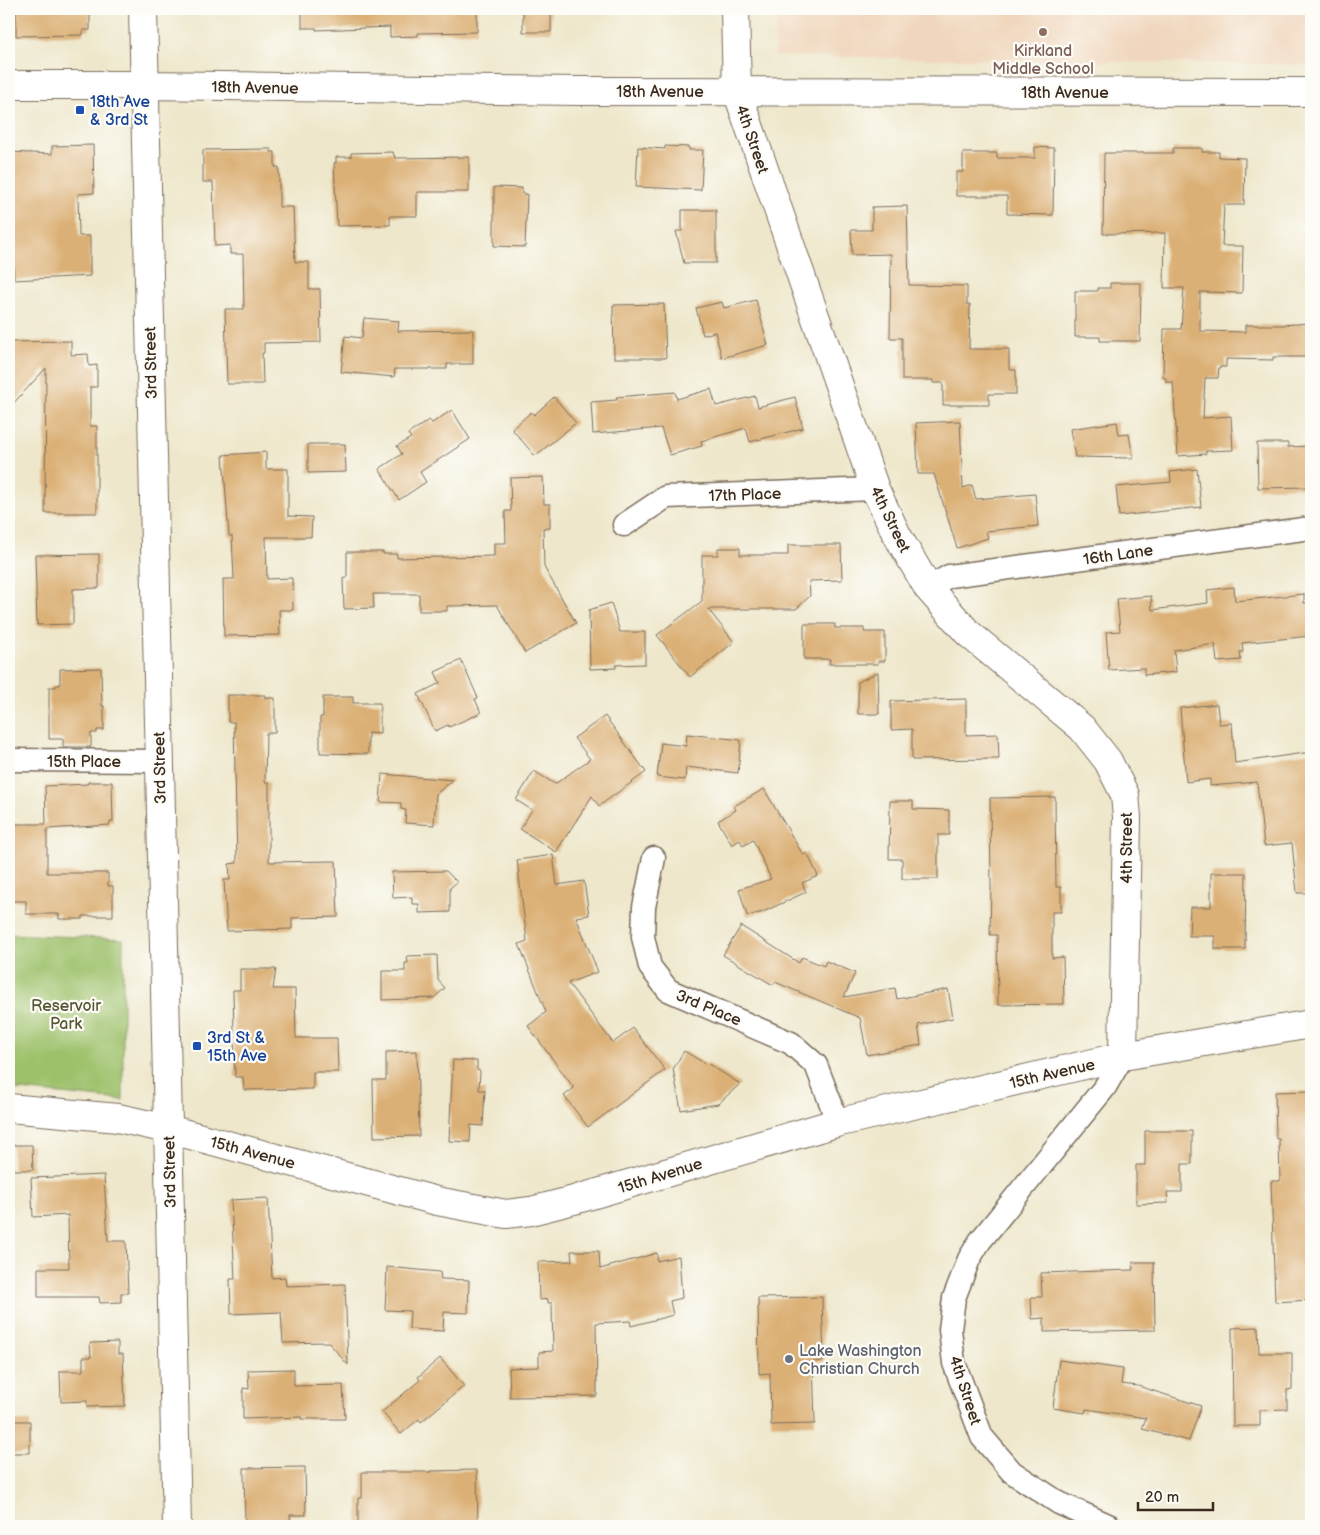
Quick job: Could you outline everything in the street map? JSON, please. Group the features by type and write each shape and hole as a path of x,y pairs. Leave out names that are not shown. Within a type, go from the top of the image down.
{"street":[{"name":"3rd Street","path":"143,9 177,1526"},
{"name":"4th Street","path":"735,9 737,91 875,489 897,536 928,588 968,633 1082,728 1108,762 1124,795 1127,817 1122,1056 1104,1087 968,1258 954,1298 950,1330 954,1363 982,1436 1012,1472 1059,1502 1110,1526"},
{"name":"18th Avenue","path":"9,85 578,91 1311,92"},
{"name":"17th Place","path":"624,525 666,498 875,489"},
{"name":"16th Lane","path":"928,588 949,576 1311,528"},
{"name":"15th Place","path":"9,760 159,761"},
{"name":"3rd Place","path":"654,858 644,907 643,937 650,967 668,990 791,1043 816,1065 832,1104 836,1123"},
{"name":"15th Avenue","path":"9,1108 118,1118 437,1201 506,1214 574,1200 836,1123 1122,1056 1311,1024"}],"shaded area":[{"name":"Kirkland Middle School","path":"776,9 1311,9 1311,65 775,56"}],"green space":[{"name":"Reservoir Park","path":"9,934 123,939 123,1100 9,1089"}],"building":[{"path":"16,9 90,9 90,30 83,30 83,35 16,36"},
{"path":"302,9 477,9 477,32 418,33 418,36 390,37 390,27 316,30 316,28 302,28"},
{"path":"523,9 551,9 551,32 523,32"},
{"path":"93,145 94,193 78,194 79,236 90,236 90,276 14,280 12,225 9,225 9,152 52,154 52,146"},
{"path":"665,146 689,147 689,150 703,150 701,190 636,187 638,147 665,149"},
{"path":"1035,147 1054,148 1053,215 1007,214 1007,196 956,196 956,172 963,172 963,153 997,153 997,158 1035,158"},
{"path":"1173,148 1202,148 1202,152 1219,152 1219,157 1245,158 1244,205 1224,205 1222,246 1243,246 1242,293 1200,292 1200,331 1245,332 1245,325 1311,323 1311,357 1273,357 1273,360 1226,359 1226,367 1219,367 1218,378 1205,378 1203,418 1231,416 1233,450 1206,451 1206,454 1178,456 1173,382 1166,382 1166,378 1163,378 1164,329 1181,329 1184,288 1164,288 1165,233 1103,234 1104,153 1173,153"},
{"path":"271,149 271,152 275,152 275,167 279,167 279,207 293,207 295,262 309,262 309,289 320,289 321,342 264,343 264,353 262,353 263,384 227,384 225,309 244,309 243,254 230,254 230,245 215,246 213,182 203,182 203,150"},
{"path":"393,152 395,158 469,157 469,192 417,192 417,216 390,216 390,225 337,226 334,163 336,163 336,157 351,157 351,153"},
{"path":"494,187 522,188 522,194 527,194 525,247 494,246"},
{"path":"907,206 909,285 967,286 967,304 970,304 969,349 1009,349 1009,370 1016,370 1016,394 989,394 989,405 943,405 943,383 933,383 933,380 902,380 902,338 890,338 891,254 852,255 851,230 872,230 872,207"},
{"path":"682,210 716,210 716,263 684,263 676,231 682,231"},
{"path":"1110,283 1141,283 1140,341 1100,341 1100,337 1075,337 1075,291 1098,291 1098,288 1110,288"},
{"path":"756,300 768,345 722,358 715,332 703,335 696,308 722,302 724,308"},
{"path":"664,304 666,358 614,358 613,305"},
{"path":"364,318 399,321 398,331 473,330 473,364 447,364 447,369 395,369 394,377 341,372 345,336 362,338"},
{"path":"71,341 71,355 88,354 89,366 97,365 97,387 90,387 90,426 97,426 97,513 45,513 46,368 9,408 9,342"},
{"path":"711,389 716,406 755,396 758,407 795,397 803,428 750,442 746,428 701,441 702,446 670,455 661,428 593,434 591,402 617,400 616,397 675,392 677,399"},
{"path":"554,397 576,423 535,456 512,429 531,412 534,415"},
{"path":"452,410 470,439 420,472 426,482 399,500 379,469 402,454 397,446 411,438 408,434 429,420 432,423"},
{"path":"960,421 963,488 972,485 976,499 1035,494 1038,526 986,531 988,538 957,548 934,474 918,474 916,423"},
{"path":"1117,422 1119,435 1129,434 1133,458 1075,457 1070,429"},
{"path":"1257,443 1288,443 1288,447 1311,446 1311,487 1258,488"},
{"path":"308,444 345,444 346,472 308,473"},
{"path":"266,452 266,469 288,469 288,516 312,517 311,537 266,537 267,579 292,578 293,610 279,610 280,635 224,636 223,579 234,579 232,536 229,536 223,455"},
{"path":"1197,469 1201,507 1119,516 1116,487 1171,482 1170,472"},
{"path":"543,477 544,504 550,504 550,528 543,528 544,567 576,623 525,653 497,605 447,606 447,611 419,611 419,594 373,594 374,608 344,609 343,578 347,578 347,552 383,552 383,554 397,554 397,558 494,556 494,543 506,543 505,511 511,511 510,478"},
{"path":"788,545 841,545 842,580 809,581 810,596 796,609 708,609 734,642 690,677 657,635 702,601 702,555 718,555 718,548 740,548 740,555 788,555"},
{"path":"99,554 99,588 73,589 73,624 37,625 35,555"},
{"path":"1234,587 1235,601 1304,594 1304,603 1311,602 1311,636 1242,643 1243,652 1240,652 1241,660 1217,662 1215,644 1174,650 1176,672 1144,675 1144,668 1109,670 1106,632 1120,631 1117,599 1151,596 1152,610 1208,603 1207,590"},
{"path":"611,603 620,632 645,632 645,664 616,665 616,668 590,669 589,610"},
{"path":"804,624 835,624 835,628 864,628 864,632 885,632 885,661 878,661 878,664 829,664 830,659 804,659"},
{"path":"461,660 478,698 475,699 481,713 435,731 418,694 440,683 435,672"},
{"path":"101,668 104,730 97,730 97,733 91,733 91,747 63,747 63,739 49,739 49,687 60,685 60,669"},
{"path":"878,672 879,714 858,714 858,682"},
{"path":"228,695 265,695 265,698 275,698 275,733 266,733 265,782 269,782 269,862 336,861 338,917 292,918 292,929 227,931 224,880 230,880 229,864 237,863 234,722 228,722"},
{"path":"323,697 353,697 353,703 380,703 380,734 368,733 368,754 320,753 320,717 323,717"},
{"path":"966,699 966,735 998,734 999,759 912,760 912,729 891,730 891,701"},
{"path":"1217,704 1219,724 1232,723 1235,763 1311,752 1311,893 1297,893 1292,843 1264,846 1257,782 1210,786 1210,779 1186,782 1180,708"},
{"path":"605,716 646,772 599,806 592,796 556,852 520,829 532,810 516,800 534,771 555,784 590,759 574,738"},
{"path":"687,734 741,740 738,773 686,767 685,780 657,777 661,743 686,746"},
{"path":"382,774 453,780 436,794 434,825 405,823 406,810 401,809 401,803 380,802"},
{"path":"88,782 112,782 113,822 110,822 110,825 47,829 47,873 108,873 108,886 113,886 113,916 83,916 83,919 59,919 59,914 26,914 26,901 9,901 9,824 46,824 45,786 88,784"},
{"path":"764,789 803,855 807,853 818,876 802,883 806,892 763,912 747,916 739,889 771,879 753,840 743,846 740,840 732,845 718,821 736,810 734,806"},
{"path":"1055,797 1056,887 1061,887 1061,912 1052,912 1052,958 1063,957 1064,1004 998,1005 997,935 990,935 990,798"},
{"path":"890,801 913,801 913,809 949,810 949,835 938,835 938,879 902,879 902,859 889,859"},
{"path":"553,855 557,885 584,881 589,915 576,917 598,972 568,983 613,1043 633,1028 665,1070 588,1127 564,1096 574,1088 528,1026 546,1012 519,944 527,941 517,860"},
{"path":"446,871 457,882 450,888 450,912 419,913 419,904 412,904 412,897 393,898 392,872"},
{"path":"1211,873 1246,873 1245,949 1215,949 1215,936 1189,936 1190,907 1211,907"},
{"path":"741,926 799,963 802,957 824,966 826,961 855,973 844,997 895,988 897,999 948,989 953,1018 918,1025 921,1045 867,1055 860,1018 775,982 773,985 723,955"},
{"path":"437,955 438,980 445,988 434,998 382,1000 382,971 405,971 405,963 408,963 407,956"},
{"path":"240,969 276,969 273,989 295,989 296,1038 337,1038 338,1072 313,1072 313,1089 244,1090 243,1077 235,1077 233,990 240,990"},
{"path":"417,1051 419,1136 374,1137 373,1080 386,1080 386,1052"},
{"path":"684,1051 740,1084 718,1104 681,1110 673,1069"},
{"path":"453,1060 477,1061 477,1070 480,1071 479,1090 485,1090 483,1126 471,1125 470,1142 449,1141"},
{"path":"1311,1091 1311,1300 1275,1302 1271,1181 1280,1181 1279,1139 1276,1139 1275,1092"},
{"path":"1145,1131 1192,1131 1192,1164 1182,1164 1182,1192 1167,1192 1168,1203 1136,1204 1136,1165 1145,1165"},
{"path":"12,1145 32,1145 33,1170 13,1170"},
{"path":"104,1175 108,1241 126,1241 128,1293 121,1293 121,1302 100,1303 99,1297 38,1297 38,1268 69,1268 68,1215 33,1217 31,1178"},
{"path":"268,1198 272,1278 285,1277 286,1286 345,1284 348,1365 328,1342 283,1343 281,1312 231,1314 230,1279 235,1279 231,1200"},
{"path":"571,1251 599,1251 600,1269 657,1253 657,1261 679,1256 682,1298 670,1301 673,1315 631,1326 630,1321 596,1323 597,1396 510,1397 509,1368 539,1367 539,1352 553,1351 552,1303 548,1303 548,1299 539,1300 538,1262 572,1261"},
{"path":"1133,1262 1154,1262 1155,1330 1044,1332 1044,1318 1032,1319 1031,1297 1042,1297 1041,1273 1133,1270"},
{"path":"387,1267 440,1272 441,1279 469,1280 468,1313 444,1312 443,1331 409,1329 410,1311 385,1310"},
{"name":"Lake Washington Christian Church","path":"822,1297 824,1361 813,1362 815,1424 771,1425 770,1373 759,1374 758,1298"},
{"path":"1258,1327 1259,1353 1292,1353 1292,1389 1287,1390 1287,1409 1260,1410 1260,1426 1233,1426 1232,1328"},
{"path":"118,1342 118,1354 123,1354 125,1406 87,1407 87,1401 61,1402 60,1371 83,1371 83,1357 91,1357 90,1343"},
{"path":"440,1358 464,1386 421,1422 419,1419 401,1434 382,1412 420,1380 418,1377"},
{"path":"1059,1360 1123,1369 1121,1384 1138,1386 1201,1406 1189,1441 1142,1429 1146,1418 1086,1409 1085,1413 1053,1408"},
{"path":"294,1369 294,1386 343,1385 345,1419 301,1419 301,1417 243,1419 243,1388 249,1389 248,1370"},
{"path":"9,1421 30,1421 30,1453 9,1453"},
{"path":"305,1467 306,1515 290,1515 291,1526 245,1526 244,1468"},
{"path":"477,1470 478,1526 358,1526 358,1498 362,1498 362,1472"}],"place":[{"name":"Kirkland Middle School","path":"1043,32"},
{"name":"18th Ave & 3rd St","path":"80,110"},
{"name":"3rd St & 15th Ave","path":"197,1046"},
{"name":"Lake Washington Christian Church","path":"789,1359"}]}
